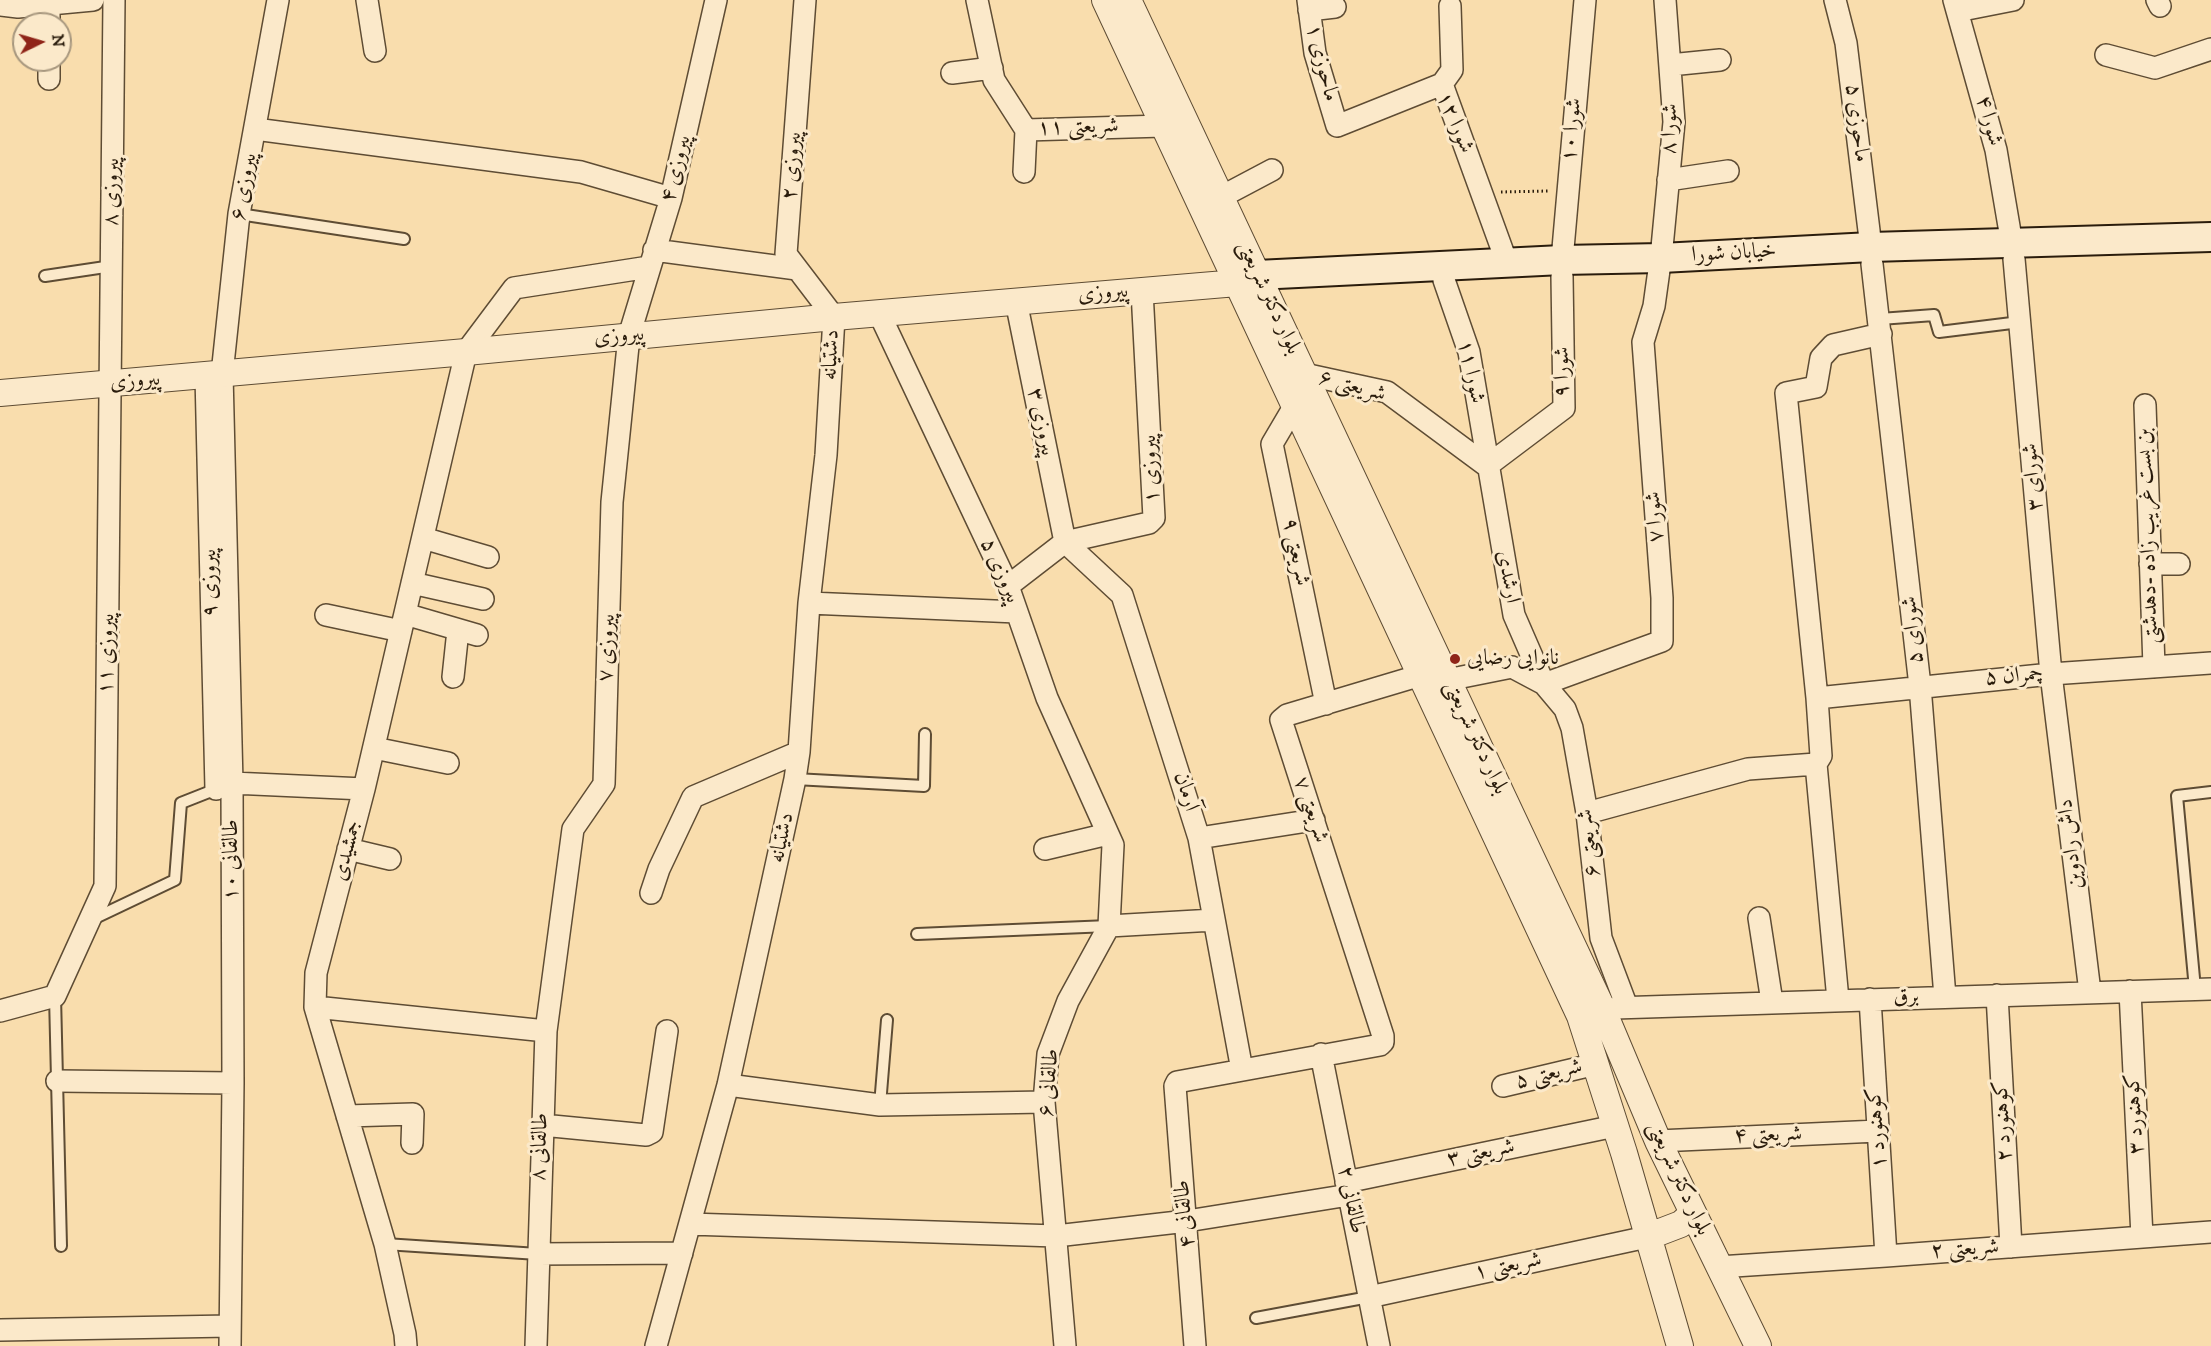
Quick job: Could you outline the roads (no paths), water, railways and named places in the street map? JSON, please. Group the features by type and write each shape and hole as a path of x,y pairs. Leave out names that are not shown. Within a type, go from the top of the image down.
{"main road":[{"name":"خیابان شورا","path":"2013,252 2211,237"},
{"name":"خیابان شورا","path":"1253,283 1444,280 1562,268 1872,256 2013,252 2211,254"},
{"name":"خیابان شورا","path":"1253,283 1507,263 1562,268"}],"street":[{"path":"55,12 93,0"},
{"name":"پیروزی ۸","path":"111,385 114,0"},
{"name":"پیروزی ۶","path":"214,375 239,214 278,0"},
{"path":"367,0 375,51"},
{"name":"پیروزی ۴","path":"629,336 671,198 716,0"},
{"name":"پیروزی ۲","path":"805,0 786,254 834,317"},
{"name":"شریعتی ۱۱","path":"977,0 994,80 1026,130 1163,126"},
{"name":"بلوار دکتر شریعتی","path":"1105,0 1163,126 1304,374 1334,464 1421,675 1580,1016 1680,1346"},
{"name":"بلوار دکتر شریعتی","path":"1128,0 1221,197 1294,405 1334,464 1447,680 1574,948 1614,1008 1658,1141 1758,1346"},
{"name":"شورا ۱۰","path":"1562,268 1585,0"},
{"name":"شورا ۸","path":"1660,264 1674,122 1665,0"},
{"name":"ماحوزی ۵","path":"1835,0 1846,43 1872,256"},
{"path":"1956,5 2013,0"},
{"path":"0,5 40,12"},
{"path":"1308,5 1335,7"},
{"name":"ماحوزی ۱","path":"1308,5 1315,53 1337,126"},
{"name":"شورا ۴","path":"1956,5 1996,150 2013,252"},
{"path":"1442,84 1452,70 1450,6"},
{"path":"2106,56 2155,68 2211,49"},
{"path":"1670,65 1720,60"},
{"path":"952,74 992,68"},
{"name":"شورا ۱۲","path":"1337,126 1442,84 1507,263"},
{"path":"255,129 581,172 671,198"},
{"path":"1024,172 1026,130"},
{"path":"1221,197 1272,170"},
{"path":"1668,180 1728,171"},
{"name":"شورای ۳","path":"2013,252 2054,695"},
{"name":"شورای ۵","path":"1872,256 1920,686 1945,997"},
{"path":"466,352 514,288 652,259 797,269"},
{"name":"شورا ۷","path":"1544,684 1662,642 1662,598 1643,342 1654,306 1660,264"},
{"name":"شورا ۹","path":"1487,466 1564,408 1562,268"},
{"name":"شورا ۱۱","path":"1444,280 1469,352 1487,466"},
{"name":"پیروزی","path":"0,393 111,385 879,313 1253,283"},
{"name":"پیروزی ۱","path":"1008,586 1065,542 1149,523 1154,518 1142,291"},
{"name":"پیروزی ۳","path":"1016,302 1065,542"},
{"name":"پیروزی ۵","path":"879,313 1008,586 1047,698 1108,834"},
{"name":"دشتیانه","path":"656,1346 728,1085 795,780 809,603 826,455 834,317"},
{"path":"1838,1000 1816,764 1821,756 1818,698 1786,393 1816,387 1821,358 1833,345 1880,326"},
{"name":"پیروزی ۷","path":"557,949 573,829 604,784 612,502 629,336"},
{"name":"جمشیدی","path":"406,1346 385,1244 315,1006 316,973 364,789 466,352"},
{"name":"شریعتی ۶","path":"1304,374 1387,392 1487,466"},
{"name":"طالقانی ۱۰","path":"214,375 233,1083 230,1336"},
{"name":"پیروزی ۱۱","path":"56,996 105,886 111,385"},
{"name":"شریعتی ۹","path":"1294,405 1272,444 1326,704"},
{"name":"بن بست غریب زاده -دهدشتی","path":"2145,405 2154,667"},
{"name":"ارشدی","path":"1487,466 1514,615 1544,684"},
{"path":"423,538 488,557"},
{"name":"آرمان","path":"1065,542 1122,596 1199,838 1242,1070"},
{"path":"2150,564 2180,564"},
{"path":"412,583 483,599"},
{"path":"809,603 1017,612"},
{"path":"326,615 403,622 467,632 453,677"},
{"name":"چمران ۵","path":"1818,698 2051,674 2211,663"},
{"path":"1447,680 1512,667 1544,684"},
{"name":"شریعتی ۷","path":"1321,1054 1380,1045 1383,1042 1383,1036 1281,720 1287,715 1421,675"},
{"name":"شریعتی ۶","path":"1544,684 1565,710 1572,728 1587,813 1601,938 1614,1008"},
{"name":"داش رادوین","path":"2054,695 2090,992"},
{"path":"374,747 448,763"},
{"path":"651,893 659,868 693,797 799,752"},
{"path":"1587,813 1748,769 1816,764"},
{"path":"224,786 364,789"},
{"path":"1199,838 1314,820"},
{"path":"1046,849 1108,834"},
{"name":"طالقانی ۶","path":"1065,1346 1044,1102 1048,1054 1068,1001 1109,926 1113,845 1108,834"},
{"path":"348,849 390,859"},
{"path":"1759,918 1772,1002"},
{"path":"1109,926 1214,920"},
{"path":"1574,948 1601,938"},
{"name":"طالقانی ۸","path":"536,1346 546,1031 557,949"},
{"name":"برق","path":"1614,1008 2203,989"},
{"name":"کوهنورد ۳","path":"2130,991 2142,1237"},
{"name":"کوهنورد ۲","path":"1997,995 2011,1247"},
{"path":"0,1011 56,996"},
{"name":"کوهنورد ۱","path":"1870,999 1886,1256"},
{"path":"315,1006 546,1031"},
{"path":"542,1125 646,1135 652,1132 667,1032"},
{"path":"1242,1070 1321,1054"},
{"name":"طالقانی ۲","path":"1321,1054 1379,1346"},
{"name":"شریعتی ۵","path":"1503,1086 1596,1064"},
{"name":"طالقانی ۴","path":"1195,1346 1175,1086 1177,1082 1242,1070"},
{"path":"57,1081 233,1083"},
{"path":"728,1085 880,1105 1044,1102"},
{"path":"347,1116 413,1114 412,1143"},
{"name":"شریعتی ۳","path":"690,1224 1056,1236 1187,1221 1348,1188 1615,1126"},
{"name":"شریعتی ۴","path":"1658,1141 1878,1131"},
{"path":"1647,1237 1681,1224 1693,1213"},
{"name":"شریعتی ۲","path":"1719,1267 2211,1232"},
{"name":"شریعتی ۱","path":"1369,1298 1647,1237"},
{"path":"538,1254 682,1253"},
{"path":"0,1330 110,1337 230,1336"}],"lane":[{"path":"239,214 404,239"},
{"path":"45,276 112,266"},
{"path":"1880,326 1934,315 1940,332 2020,322"},
{"path":"795,780 924,786 925,734"},
{"path":"90,920 175,880 181,803 224,786"},
{"path":"2203,989 2177,796 2211,792"},
{"path":"917,934 1109,926"},
{"path":"56,996 61,1246"},
{"path":"880,1105 887,1020"},
{"path":"385,1244 538,1254"},
{"path":"1256,1318 1369,1298"}],"place":[{"name":"نانوایی رضایی","path":"1455,659"}]}
